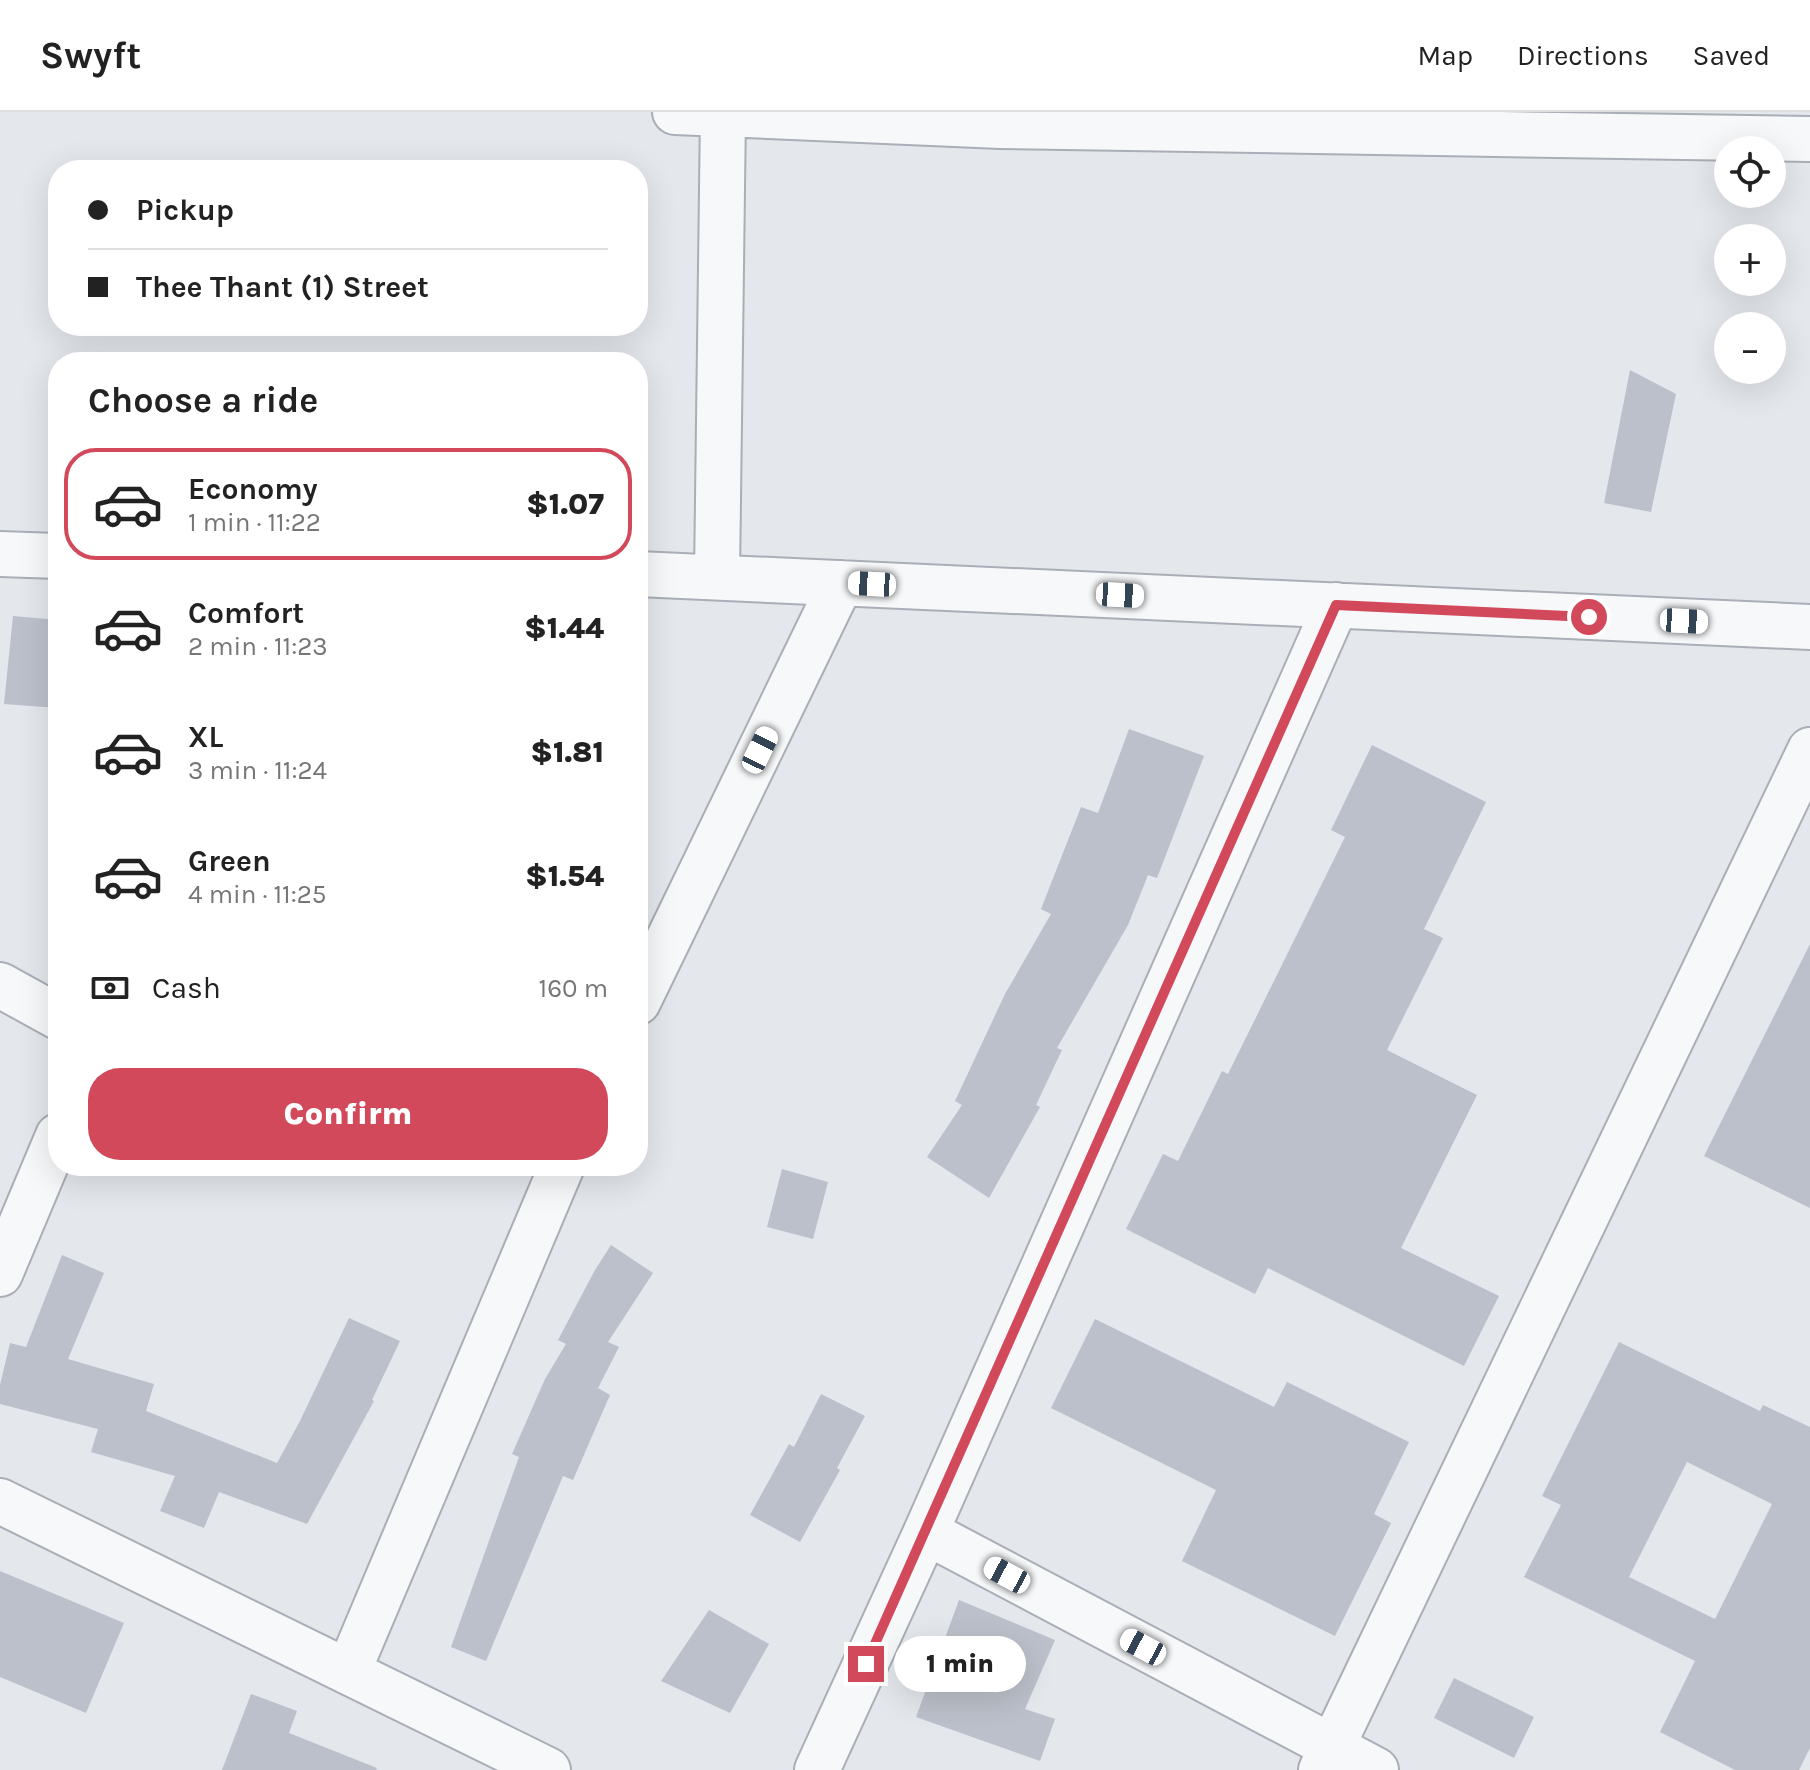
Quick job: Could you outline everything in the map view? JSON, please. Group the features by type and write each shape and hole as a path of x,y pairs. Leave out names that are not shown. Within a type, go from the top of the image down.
{"street":[{"path":"675,112 1017,126 1810,139"},
{"path":"717,577 723,113"},
{"path":"0,554 48,556"},
{"path":"648,574 1810,627"},
{"path":"648,981 841,583"},
{"path":"817,1770 926,1532 1336,605"},
{"path":"1326,1758 1810,750"},
{"path":"0,985 48,1011"},
{"path":"0,1274 48,1160"},
{"path":"348,1672 558,1176"},
{"path":"0,1501 548,1770"},
{"path":"926,1532 1326,1758 1376,1770"}],"building":[{"path":"1630,370 1676,394 1651,512 1604,503"},
{"path":"13,616 48,619 48,707 4,704"},
{"path":"1129,729 1204,756 1157,878 1148,875 1128,925 1057,1048 1062,1050 1036,1105 1040,1107 989,1198 927,1157 962,1105 955,1101 1005,994 1051,914 1041,909 1081,807 1098,813"},
{"path":"1372,745 1486,802 1424,929 1443,938 1387,1050 1477,1095 1401,1248 1499,1296 1464,1366 1268,1268 1255,1294 1126,1229 1163,1154 1178,1161 1222,1071 1228,1074 1345,837 1331,830"},
{"path":"1810,944 1810,1208 1704,1156"},
{"path":"782,1169 828,1182 813,1239 767,1227"},
{"path":"611,1245 653,1273 608,1342 619,1347 598,1388 610,1395 573,1480 563,1476 486,1661 451,1647 519,1457 512,1454 545,1379 566,1344 558,1340"},
{"path":"62,1255 104,1273 68,1359 154,1384 146,1411 277,1463 349,1318 400,1341 374,1401 307,1524 219,1492 204,1528 160,1511 175,1476 91,1452 98,1429 0,1404 0,1385 10,1343 26,1347"},
{"path":"1095,1319 1274,1407 1287,1382 1409,1442 1374,1514 1391,1523 1335,1636 1182,1561 1216,1490 1051,1408"},
{"path":"1619,1342 1760,1411 1763,1405 1810,1427 1810,1748 1799,1770 1735,1770 1660,1732 1695,1661 1524,1577 1561,1505 1542,1496","holes":["1687,1462 1772,1504 1715,1619 1629,1577"]},
{"path":"821,1394 865,1416 837,1468 840,1470 800,1542 750,1515 789,1444 794,1447"},
{"path":"0,1571 124,1623 86,1713 0,1677"},
{"path":"959,1600 1055,1640 1025,1709 1055,1719 1040,1761 916,1717"},
{"path":"709,1610 769,1644 730,1713 661,1681"},
{"path":"1454,1678 1534,1717 1514,1758 1434,1718"},
{"path":"251,1694 297,1711 289,1733 376,1770 222,1770"}],"route":[{"path":"866,1664 1336,605 1589,617"}]}
